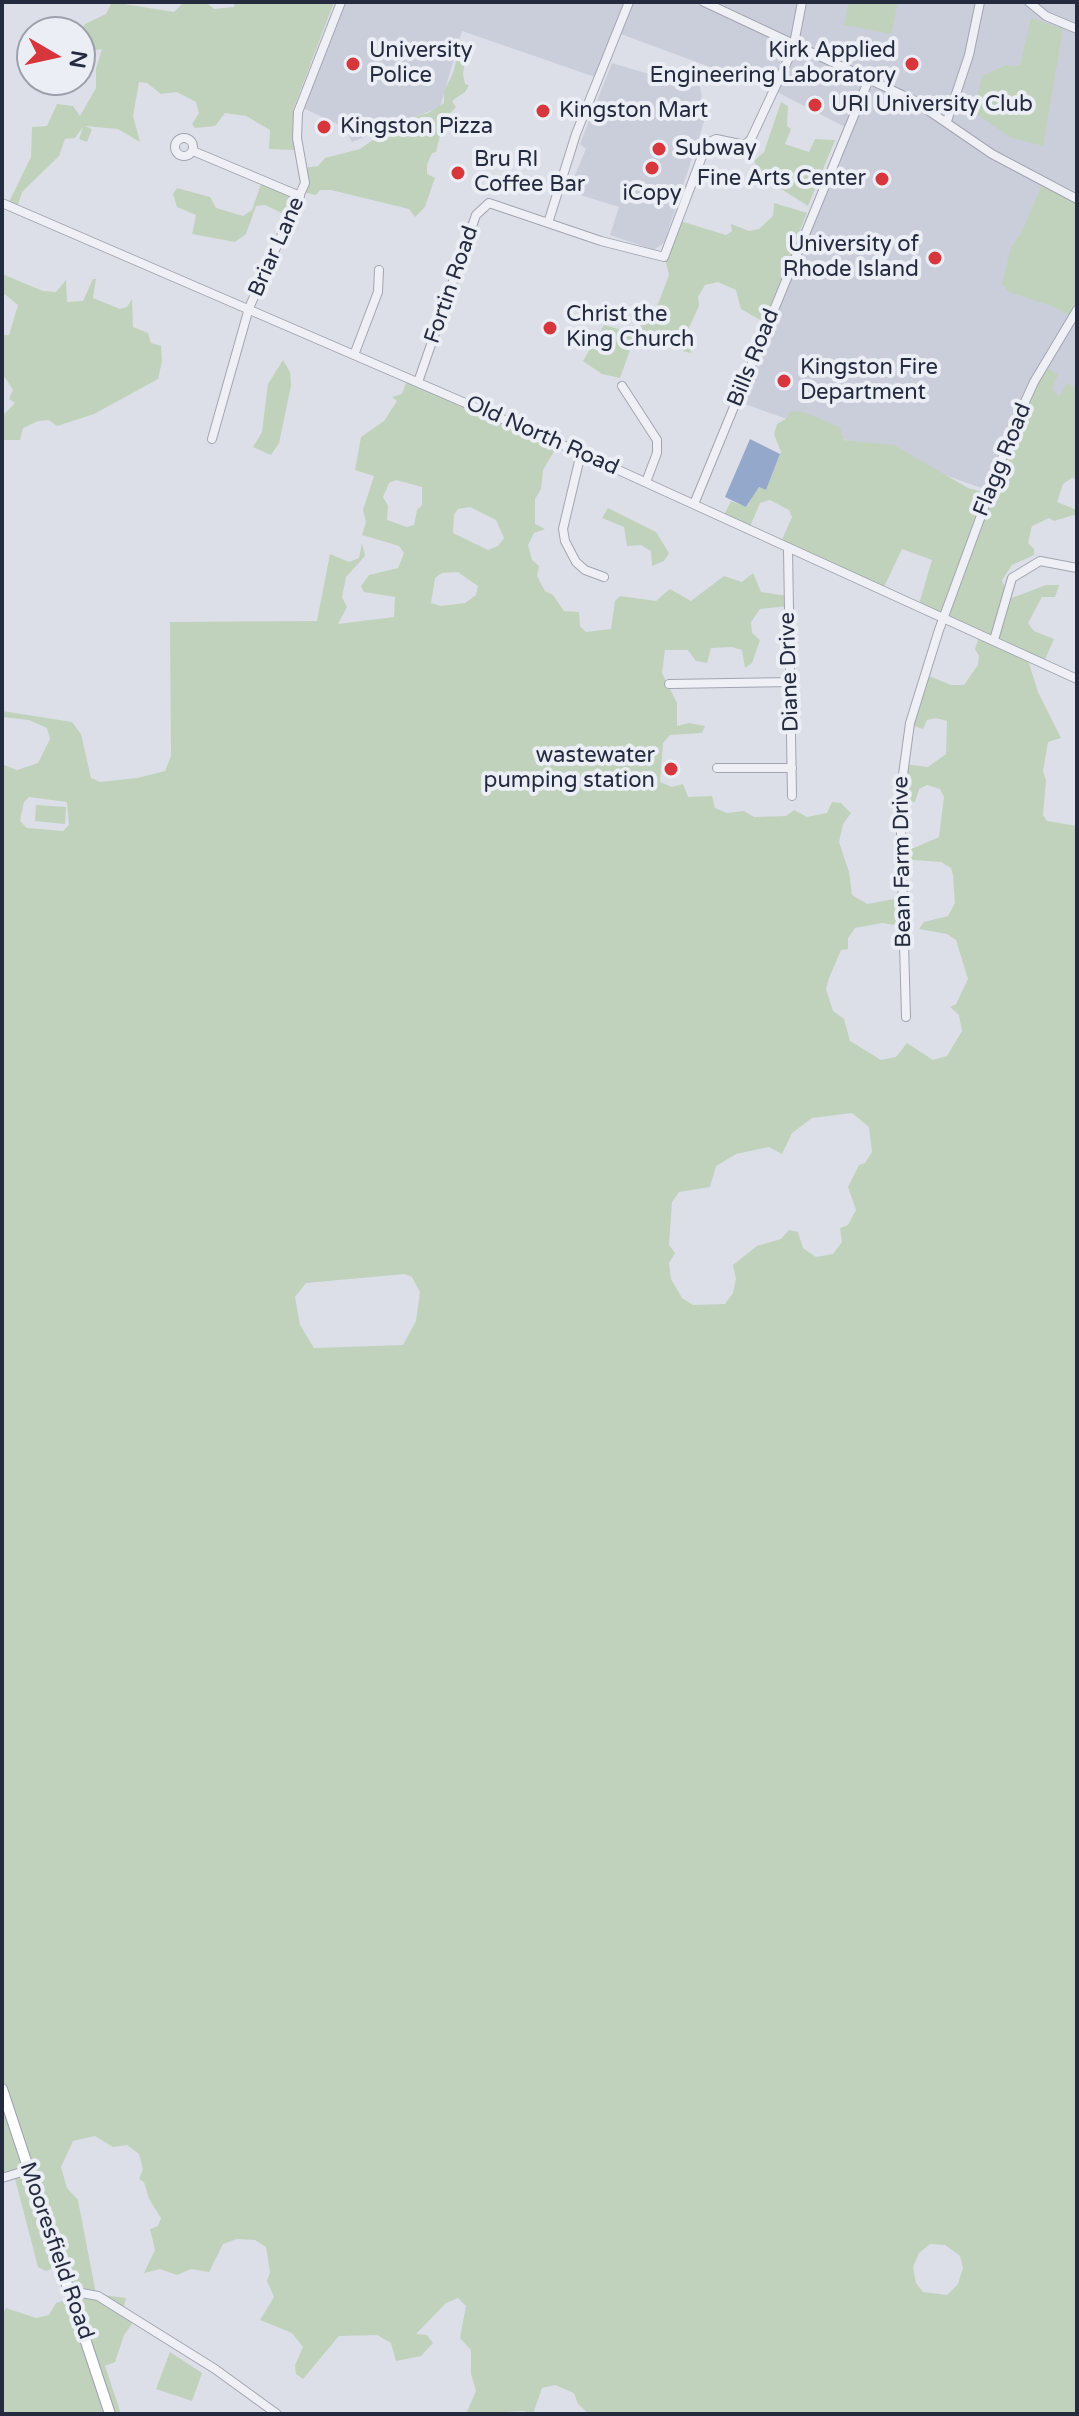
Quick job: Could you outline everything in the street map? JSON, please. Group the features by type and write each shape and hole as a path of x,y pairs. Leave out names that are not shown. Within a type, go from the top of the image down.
{"main road":[{"name":"Mooresfield Road","path":"2,2089 110,2414"}],"street":[{"name":"Briar Lane","path":"212,439 249,308 300,196 305,173 297,138 298,112 341,2"},
{"path":"629,2 578,129 548,223 649,256 664,257 704,147 711,140 738,145 751,139 795,43 802,2"},
{"path":"704,2 869,79 947,121 992,154 1077,199"},
{"path":"947,121 969,55 980,2"},
{"path":"1029,2 1046,16 1077,29"},
{"name":"Bills Road","path":"694,504 869,79"},
{"path":"193,151 300,196"},
{"name":"Old North Road","path":"2,203 581,453 1077,679"},
{"name":"Fortin Road","path":"418,382 480,208 489,203 499,204 548,223"},
{"path":"354,355 378,292 379,270"},
{"name":"Flagg Road","path":"943,617 1014,426 1034,382 1077,310"},
{"path":"622,386 657,440 657,453 646,482"},
{"path":"581,453 563,529 565,541 576,562 585,570 604,577"},
{"name":"Diane Drive","path":"788,548 792,796"},
{"path":"994,640 1012,578 1040,561 1077,568"},
{"name":"Bean Farm Drive","path":"906,1017 902,768 913,711 943,617"},
{"path":"669,684 791,682"},
{"path":"717,768 792,768"},
{"path":"2,2178 28,2170"},
{"path":"71,2291 89,2291 99,2296 215,2369 277,2414"}],"shaded area":[{"name":"University of Rhode Island","path":"341,2 1077,2 1077,480 1005,451 990,491 736,401 847,128 775,91 618,33 598,78 462,31 440,107 352,142 344,127 303,108"},
{"path":"612,63 662,78 671,67 698,74 705,119 664,243 654,250 610,235 619,207 568,191 586,149 580,144"}],"green space":[{"path":"112,2 174,12 184,2 208,4 214,9 234,7 235,2 334,2 293,110 295,150 269,149 270,130 246,116 225,113 215,126 195,128 192,124 199,113 196,102 177,92 161,94 147,83 139,82 133,116 140,142 118,129 85,126 92,129 87,142 79,139 83,127 75,138 65,139 59,156 22,192 18,205 8,204 31,157 32,127 47,126 57,104 73,106 80,116 91,96 96,96 96,69 102,49 96,50 96,19 106,14"},
{"path":"849,2 898,2 891,34 844,25"},
{"path":"1031,18 1063,29 1043,146 1012,138 973,112 982,76 1006,65 1020,66"},
{"path":"461,42 467,48 463,74 465,84 469,85 452,101 456,107 444,120 436,152 432,153 427,165 427,174 435,178 425,207 415,217 409,209 331,190 320,190 316,195 303,192 304,168 318,166 325,158 360,149 400,121 428,113 444,103 444,91 453,73"},
{"path":"781,102 788,106 787,126 791,129 785,144 809,152 815,139 835,140 808,206 764,178 754,161 764,152"},
{"path":"262,181 299,195 290,217 265,205 256,206 246,234 235,242 192,234 196,215 177,207 173,194 177,188 210,197 216,208 243,216 252,210"},
{"path":"1043,182 1077,198 1077,308 1070,316 1052,306 1009,292 1002,284 1011,247 1022,232"},
{"path":"774,203 807,213 764,322 741,309 736,290 718,282 705,285 698,297 699,306 687,332 691,353 683,351 681,343 675,338 653,333 630,350 620,378 602,374 583,361 604,325 629,332 652,320 669,275 663,250 677,220 726,235 732,231 731,224 749,231 759,229 773,216"},
{"path":"2,274 43,291 56,292 66,280 67,302 83,301 93,279 96,279 93,298 120,309 127,307 132,299 133,327 148,333 151,343 161,346 158,379 94,414 57,426 49,420 38,421 23,428 20,440 2,440 2,416 15,403 9,399 13,390 2,373 2,335 9,335 18,305 2,292"},
{"path":"283,360 290,372 291,386 279,443 271,455 253,447 262,432 268,384"},
{"path":"1044,366 1058,375 1052,389 1059,397 1067,383 1077,389 1077,474 1063,484 1057,502 1077,510 1077,514 1054,521 1049,518 1032,526 1028,543 1034,549 1034,555 1012,565 1002,580 1009,599 1046,585 1059,585 1055,597 1042,597 1028,623 1034,631 1054,639 1044,662 1027,657 1038,692 1061,738 1048,742 1043,771 1046,780 1043,815 1047,821 1077,826 1077,2414 589,2414 578,2404 574,2393 555,2385 542,2388 533,2414 524,2411 466,2414 476,2391 471,2374 471,2350 460,2338 466,2306 458,2298 446,2303 416,2334 427,2335 433,2343 421,2356 396,2361 391,2343 377,2335 339,2336 303,2379 296,2374 295,2365 303,2347 292,2333 260,2320 274,2297 267,2281 270,2272 266,2247 255,2240 237,2239 223,2244 209,2272 191,2269 177,2275 160,2269 144,2273 155,2250 150,2229 158,2226 161,2218 149,2199 144,2182 139,2179 143,2169 139,2154 127,2145 113,2147 95,2136 73,2141 61,2167 67,2188 78,2200 96,2294 126,2298 123,2310 135,2320 124,2335 115,2362 105,2366 121,2414 2,2414 2,2316 6,2308 36,2318 49,2315 56,2303 73,2298 60,2266 46,2271 38,2267 14,2175 2,2178 2,764 17,770 38,763 50,739 47,728 29,720 2,717 2,711 72,722 81,734 91,778 100,782 137,778 165,771 171,756 170,622 317,621 330,554 349,562 359,558 362,543 365,556 346,577 342,597 347,607 338,624 394,617 395,597 364,592 361,586 369,575 398,568 404,553 399,546 362,535 366,522 363,510 374,476 355,470 361,437 384,421 397,401 392,397 402,394 408,377 559,443 543,470 541,489 535,499 535,524 545,529 534,533 528,545 532,560 539,566 537,576 545,591 553,595 564,611 579,612 580,626 586,632 611,629 615,601 620,596 656,601 670,589 691,601 724,576 742,582 753,573 761,592 788,596 789,606 760,609 751,622 752,633 760,640 752,663 745,668 742,650 732,647 711,648 707,663 696,661 688,650 665,650 662,673 677,703 677,726 689,723 705,726 702,733 670,735 663,743 660,782 672,787 683,784 688,797 712,796 715,808 727,813 744,811 754,817 786,816 794,810 807,817 827,813 832,802 841,803 851,813 843,824 839,842 849,872 852,895 867,904 900,898 901,926 882,923 855,928 848,938 848,949 841,950 826,989 833,1011 844,1019 850,1041 881,1060 896,1057 907,1043 933,1060 947,1056 962,1031 959,1015 950,1007 956,1004 968,979 956,940 947,934 919,929 924,922 948,916 955,903 951,868 941,862 901,859 900,848 914,848 939,837 944,797 940,789 927,785 919,789 915,802 899,800 903,764 928,767 946,754 947,721 936,718 927,720 923,729 908,724 924,674 951,685 964,685 978,665 979,656 975,649 980,634 919,604 932,560 902,549 883,589 781,542 792,517 789,510 770,500 760,503 749,529 723,517 731,501 747,507 758,487 766,490 781,452 774,434 777,424 787,418 790,411 803,412 840,427 844,440 894,445 968,488 986,493","holes":["396,480 422,487 422,505 417,510 414,525 407,527 387,520 388,506 383,497 389,483","470,507 496,520 504,538 498,546 488,550 453,533 454,515 458,509","458,572 478,586 476,595 465,603 441,606 431,603 435,578 442,573","29,797 67,802 69,825 63,831 27,828 20,821 24,802","852,1113 869,1127 872,1152 865,1163 859,1165 848,1187 856,1210 848,1225 840,1228 842,1242 833,1254 816,1257 803,1248 798,1232 789,1230 781,1239 757,1246 733,1265 736,1279 733,1293 725,1304 693,1305 682,1298 671,1279 669,1263 675,1253 669,1245 672,1202 679,1192 710,1187 716,1166 736,1154 769,1147 782,1154 792,1133 812,1118","405,1274 412,1277 420,1292 416,1321 403,1345 314,1348 300,1325 295,1297 306,1283","930,2244 945,2245 960,2256 963,2268 958,2284 947,2295 923,2292 916,2283 913,2267 919,2253"]},
{"path":"608,508 656,532 669,553 664,561 652,566 651,551 641,545 627,546 624,527 602,518"},
{"path":"36,805 66,807 65,824 35,821"},
{"path":"170,2352 202,2373 192,2401 156,2389"}],"water":[{"path":"750,439 780,454 766,490 759,487 746,507 725,497"}],"place":[{"name":"University Police","path":"353,64"},
{"name":"Kirk Applied Engineering Laboratory","path":"912,64"},
{"name":"URI University Club","path":"815,105"},
{"name":"Kingston Mart","path":"543,111"},
{"name":"Kingston Pizza","path":"324,127"},
{"name":"Subway","path":"659,149"},
{"name":"iCopy","path":"652,168"},
{"name":"Bru RI Coffee Bar","path":"458,173"},
{"name":"Fine Arts Center","path":"882,179"},
{"name":"University of Rhode Island","path":"935,258"},
{"name":"Christ the King Church","path":"550,328"},
{"name":"Kingston Fire Department","path":"784,381"},
{"name":"wastewater pumping station","path":"671,769"}]}
